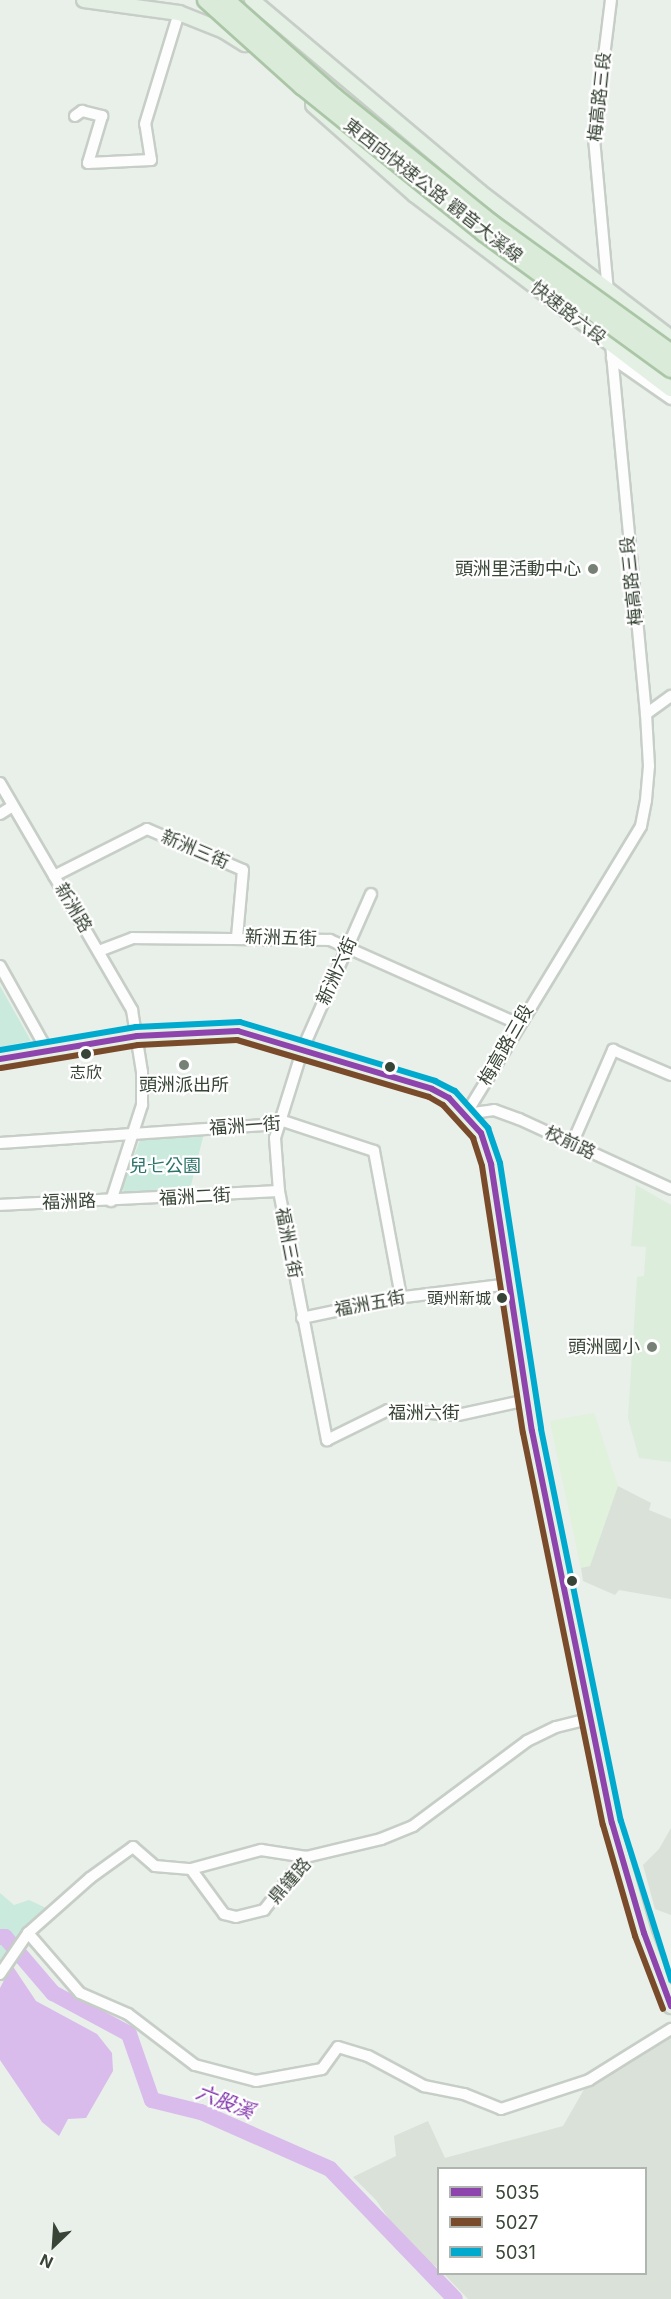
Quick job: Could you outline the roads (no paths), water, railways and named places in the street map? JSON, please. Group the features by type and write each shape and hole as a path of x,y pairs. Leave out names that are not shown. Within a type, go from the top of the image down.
{"highway":[{"name":"東西向快速公路 觀音大溪線","path":"206,0 320,102 484,233 671,369"},
{"name":"東西向快速公路 觀音大溪線","path":"226,0 335,97 491,223 671,353"}],"main road":[{"path":"84,0 179,14 224,31 245,44"},
{"name":"快速路六段","path":"195,0 415,195 612,352 671,389"},
{"path":"252,0 275,22 608,293 671,338"},
{"path":"261,0 275,22"},
{"path":"0,1059 137,1036 227,1029 303,1048 432,1089 449,1098 481,1132 491,1164 527,1400 612,1823 644,1933 671,2006"}],"street":[{"name":"梅高路三段","path":"466,1114 641,826 649,766 594,138 611,0"},
{"path":"75,116 82,111 102,116 88,163 151,160 145,124 179,14"},
{"path":"612,352 671,399"},
{"path":"646,714 671,696"},
{"name":"新洲路","path":"0,783 132,1010 137,1036"},
{"path":"0,814 13,806"},
{"name":"新洲三街","path":"54,876 147,829 243,870 237,937"},
{"name":"新洲六街","path":"303,1048 371,894"},
{"name":"新洲五街","path":"99,951 133,938 317,938 348,948 519,1024"},
{"path":"0,966 47,1050"},
{"name":"福洲路","path":"0,1205 111,1201 134,1134 143,1090 137,1036"},
{"name":"福洲三街","path":"303,1048 280,1120 274,1166 327,1440"},
{"path":"572,1144 614,1050 671,1075"},
{"name":"校前路","path":"466,1114 494,1110 671,1189"},
{"name":"福洲一街","path":"0,1143 134,1134 280,1120 374,1151 401,1297"},
{"name":"福洲二街","path":"111,1201 279,1191"},
{"name":"福洲五街","path":"302,1318 401,1297 510,1284"},
{"name":"福洲六街","path":"327,1440 388,1410 458,1415 527,1400"},
{"name":"鼎鐘路","path":"192,1869 224,1914 236,1917 264,1910 306,1857 381,1839 412,1826 527,1741 556,1727 592,1718"},
{"path":"0,1974 28,1933 90,1878 133,1847 155,1866 192,1869 261,1850 306,1857"},
{"path":"28,1933 80,1993 128,2014 195,2066 256,2081 322,2069 338,2048 368,2056 424,2086 464,2094 501,2109 589,2080 671,2029"}],"waterway":[{"name":"六股溪","path":"0,1937 5,1937 53,1993 129,2034 152,2100 201,2112 330,2169 455,2299"}],"place":[{"name":"頭洲里活動中心","path":"593,569"},
{"name":"志欣","path":"86,1054"},
{"name":"頭洲派出所","path":"184,1065"},
{"name":"頭州新城","path":"502,1298"},
{"name":"頭洲國小","path":"652,1347"}],"park label":[{"name":"兒七公園","path":"165,1166"}]}
